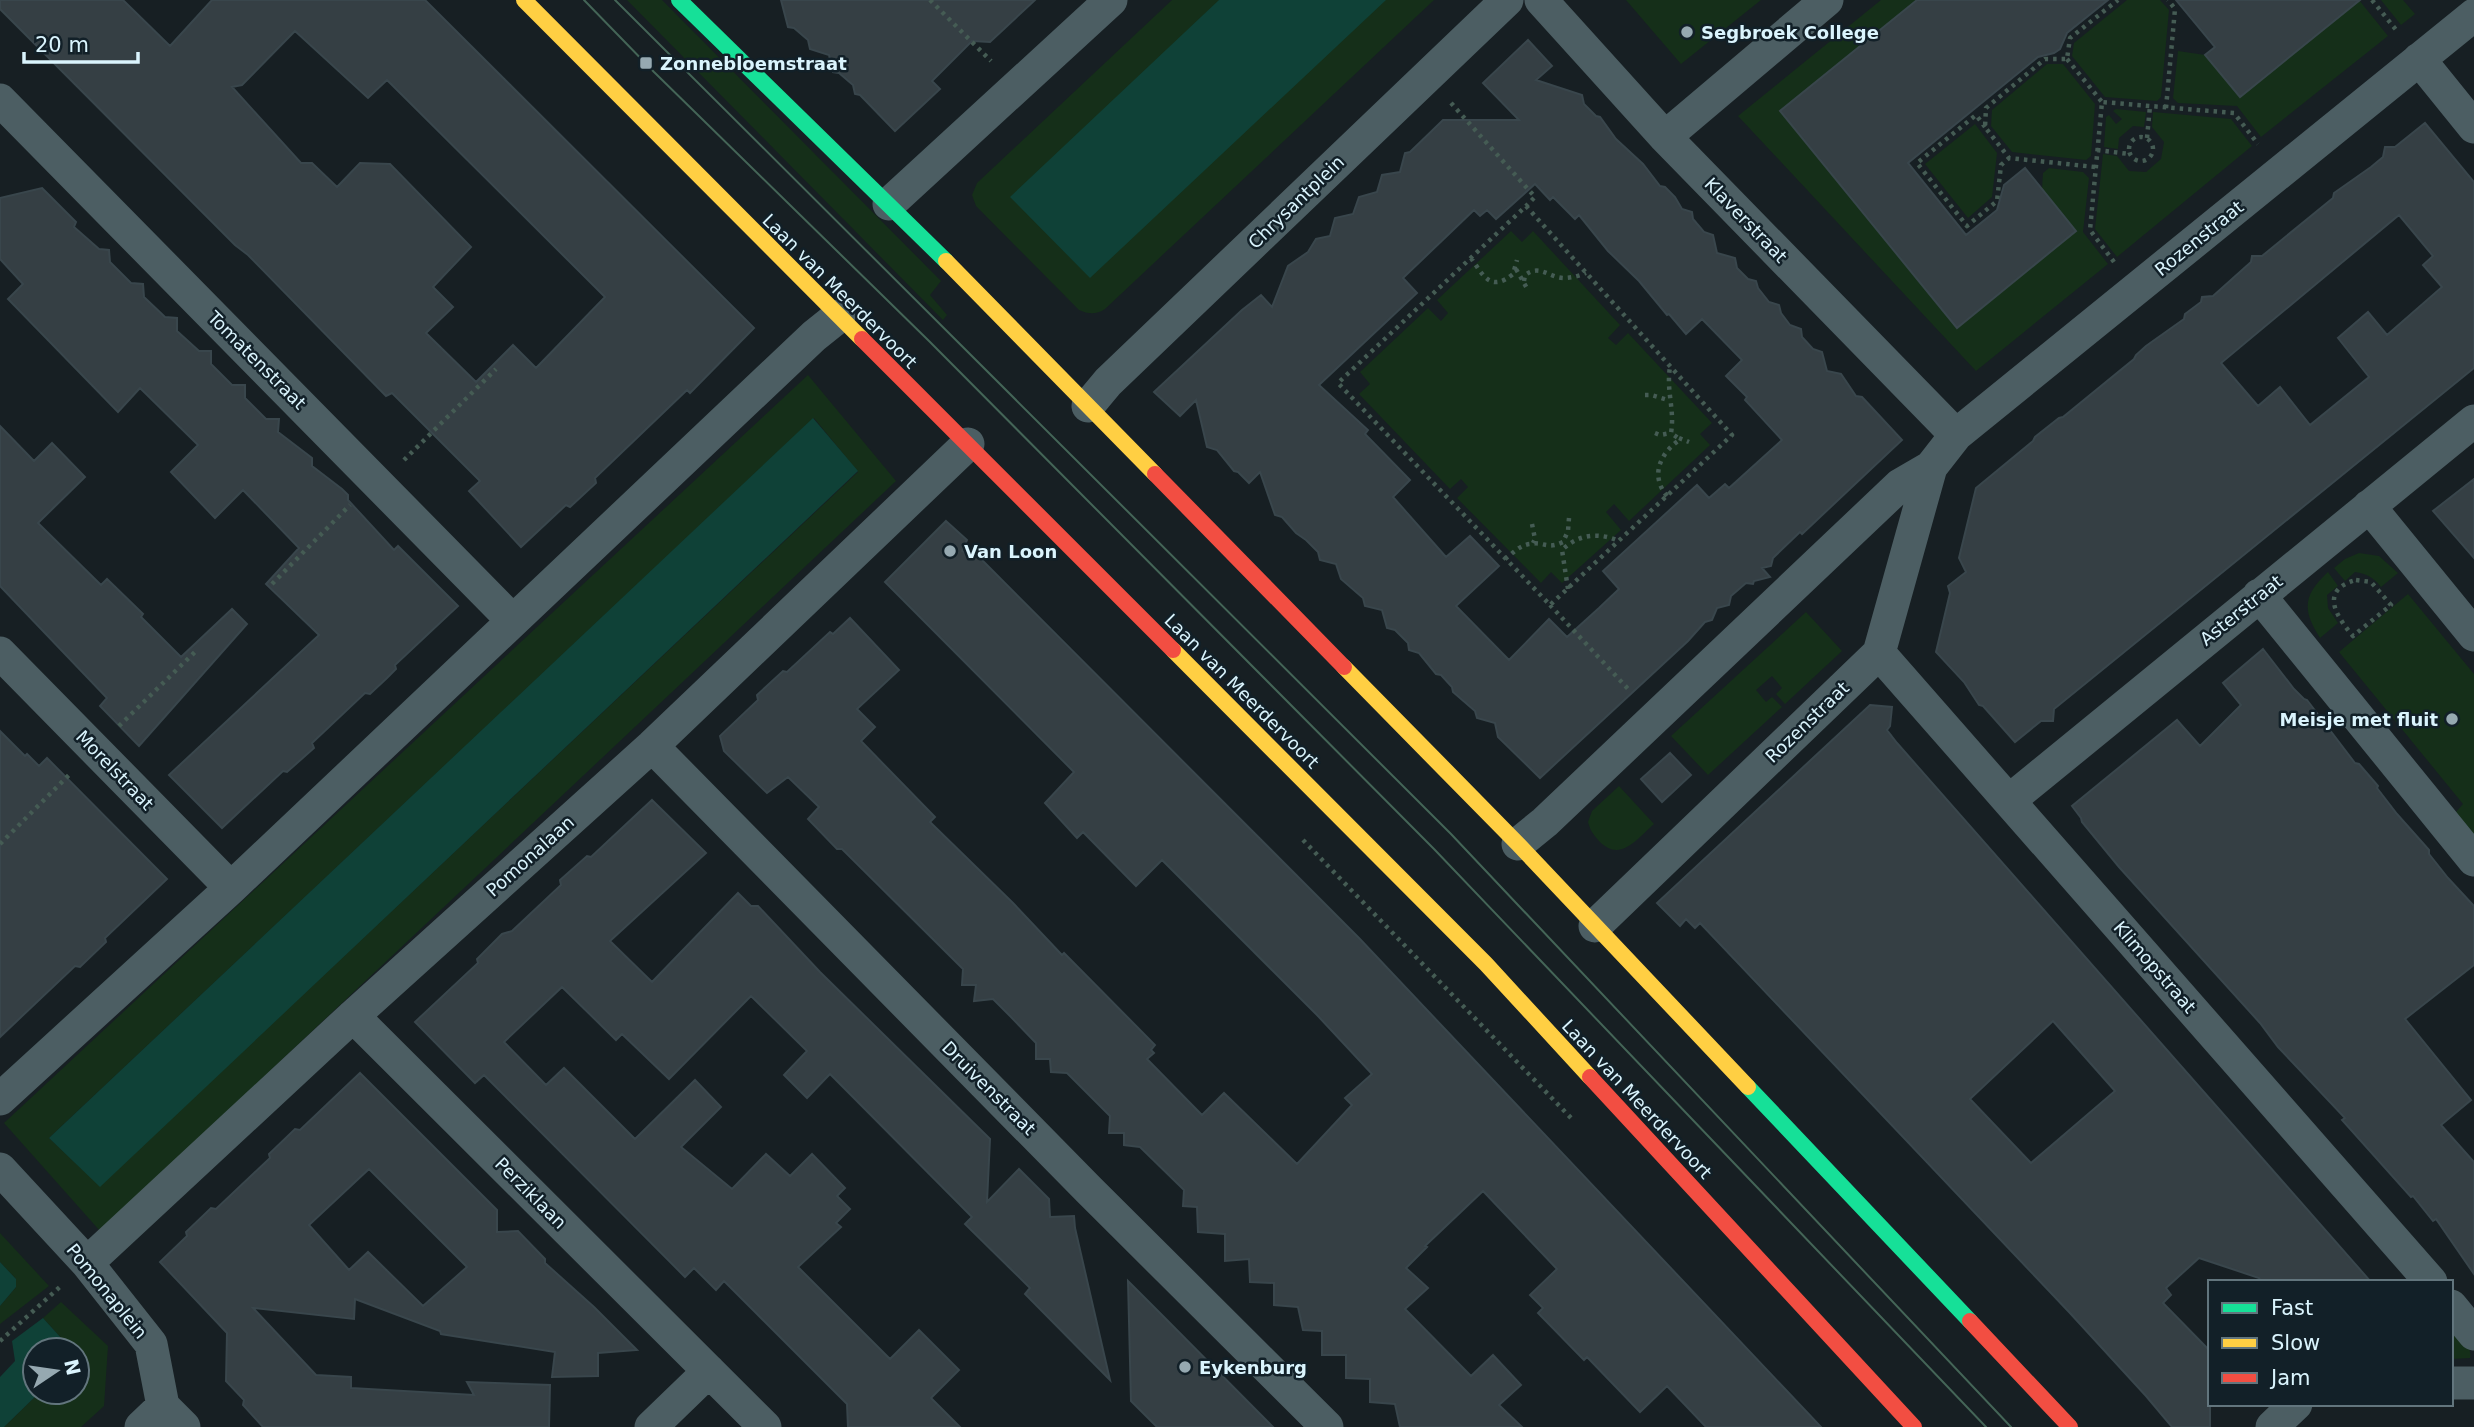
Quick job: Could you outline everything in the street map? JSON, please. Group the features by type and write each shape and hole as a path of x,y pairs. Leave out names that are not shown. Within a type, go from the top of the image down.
{"street":[{"name":"Laan van Meerdervoort","path":"524,0 1486,964 1914,1427"},
{"path":"679,0 888,204 1088,405 1518,844 2070,1427"},
{"path":"888,204 1111,0"},
{"name":"Chrysantplein","path":"1088,405 1108,382 1507,0"},
{"name":"Klaverstraat","path":"1541,0 1665,138 1956,435"},
{"path":"1665,138 1827,0"},
{"name":"Rozenstraat","path":"1518,844 1545,822 1900,485 1931,467 1956,435 2474,15"},
{"path":"2419,59 2474,127"},
{"name":"Tomatenstraat","path":"0,100 513,621"},
{"path":"0,1099 231,888 804,345 839,316"},
{"name":"Asterstraat","path":"2010,800 2474,421"},
{"name":"Pomonalaan","path":"87,1263 353,1016 652,746 968,443"},
{"name":"Rozenstraat","path":"1595,926 1879,653 1931,467"},
{"path":"2370,506 2474,635"},
{"path":"2259,595 2474,860"},
{"name":"Morelstraat","path":"0,653 231,888"},
{"name":"Klimopstraat","path":"1879,653 2427,1280"},
{"name":"Druivenstraat","path":"652,746 1098,1199 1327,1427"},
{"name":"Perziklaan","path":"353,1016 765,1427"},
{"name":"Pomonaplein","path":"0,1169 87,1263 151,1344 163,1420"},
{"path":"2453,1308 2474,1334"},
{"path":"651,1427 709,1371"},
{"path":"2453,1384 2474,1383"},
{"path":"2272,1427 2294,1406"}],"path":[{"path":"930,0 1017,88"},
{"path":"2118,0 2070,38 2067,59 2102,102 2090,230 2135,290"},
{"path":"2166,108 2175,9 2168,0"},
{"path":"1985,127 1986,108 2045,59 2067,59"},
{"path":"1427,77 1535,197 1338,383 1654,717"},
{"path":"2102,102 2234,113 2280,172"},
{"path":"2147,138 2150,106"},
{"path":"2009,158 2001,165 1997,201 1967,226 1917,163 1976,115 2009,158 2095,167"},
{"path":"2141,136 2147,138 2154,149 2149,159 2136,161 2129,153 2129,147 2133,139 2141,136"},
{"path":"2097,150 2129,153"},
{"path":"1526,206 1732,435 1550,605"},
{"path":"1471,258 1490,281 1497,283 1506,279 1516,269 1517,260"},
{"path":"1516,269 1528,289"},
{"path":"1524,281 1525,275 1534,270 1562,278 1586,273"},
{"path":"1670,367 1667,383 1673,420 1671,433"},
{"path":"272,583 496,369"},
{"path":"1645,395 1669,401"},
{"path":"1655,433 1671,433 1689,442"},
{"path":"1667,496 1660,483 1659,463 1678,438"},
{"path":"1568,589 1562,550 1569,517"},
{"path":"1532,524 1535,539 1533,543"},
{"path":"1505,559 1525,545 1533,543 1552,547 1594,534 1619,541"},
{"path":"2364,580 2376,587 2391,605 2353,636 2336,613 2334,606 2338,592 2349,582 2364,580"},
{"path":"1300,837 1580,1127"},
{"path":"0,1341 87,1263"}],"shaded area":[{"path":"627,0 662,0 941,281 930,295 947,315 943,320"},
{"path":"1172,0 1434,0 1105,309 1095,313 1079,310 976,206 972,195 977,183"},
{"path":"1219,0 1386,0 1090,278 1010,197"},
{"name":"Segbroek College","path":"1626,0 1761,0 1681,64"},
{"path":"1881,0 1917,0 1781,112 1956,327 2076,231 2042,189 2043,173 2049,168 2083,172 2089,178 2083,232 2108,264 1976,371 1738,116"},
{"path":"2127,0 2160,0 2169,10 2161,97 2157,101 2105,97 2072,56 2074,43"},
{"path":"2359,0 2388,36 2261,137 2237,106 2178,103 2173,98 2178,51 2205,55 2240,97"},
{"path":"2381,0 2403,0 2415,14 2401,25"},
{"path":"2047,64 2063,64 2095,104 2091,156 2086,160 2012,152 1991,126 1992,110"},
{"path":"2113,111 2146,112 2144,127 2133,126 2119,138 2118,149 2104,147 2106,117 2109,115 2116,124 2122,119"},
{"path":"2153,112 2231,119 2252,146 2117,257 2095,229 2103,154 2117,156 2129,171 2146,172 2161,159 2164,142 2152,127"},
{"path":"1975,124 1997,153 1992,197 1968,218 1925,164"},
{"path":"1511,231 1522,242 1533,231 1620,325 1608,338 1616,345 1628,333 1712,423 1700,434 1710,445 1629,521 1614,504 1606,512 1621,530 1562,583 1551,572 1541,583 1457,498 1468,487 1461,479 1450,489 1359,394 1370,384 1360,372 1428,308 1441,321 1448,313 1437,300"},
{"path":"808,375 896,481 100,1231 4,1123","holes":["814,418 858,472 100,1186 49,1138"]},
{"path":"813,418 858,471 100,1187 49,1138"},
{"path":"2359,553 2379,556 2398,573 2381,587 2370,576 2355,572 2345,581 2334,568"},
{"path":"2328,572 2338,586 2327,595 2328,608 2338,623 2320,638 2310,619 2308,603 2314,588"},
{"path":"2408,594 2474,674 2474,835 2456,812 2463,804 2339,652"},
{"path":"1806,612 1842,651 1785,704 1776,694 1782,688 1772,676 1756,690 1766,702 1772,697 1782,707 1708,775 1671,736"},
{"path":"1619,786 1654,824 1635,842 1614,850 1599,841 1588,822 1592,811"},
{"path":"0,1233 49,1286 0,1324 0,1306 16,1287 16,1279 0,1262"},
{"path":"0,1262 16,1279 16,1287 0,1306"},
{"path":"61,1302 108,1346 104,1406 81,1427 4,1427 26,1406 91,1406 91,1336 59,1336 43,1318"},
{"path":"43,1318 59,1336 21,1336 21,1406 26,1406 4,1427 0,1427 0,1377 15,1361 12,1341"},
{"path":"2453,1330 2467,1345 2470,1358 2453,1359"}],"building":[{"path":"0,0 123,0 170,46 212,0 425,0 754,328 690,393 687,390 595,478 596,483 570,507 566,505 521,547 469,491 480,481 392,393 386,396 0,9","holes":["295,31 368,98 387,80 605,297 536,368 513,345 476,382 426,333 453,307 433,287 471,247 390,164 360,163 337,187 312,163 301,163 232,87 242,85"]},
{"path":"781,0 1035,0 990,42 972,41 932,81 940,89 895,131 860,95 855,94 853,85 839,73 833,72 829,55 810,49 808,40 794,28 788,27"},
{"path":"1917,0 2108,0 2067,33 2060,49 2038,57 1908,163 1966,235 1997,210 2004,185 2025,168 2076,231 1957,328 1780,111"},
{"path":"2176,0 2360,0 2240,97 2205,55 2215,47"},
{"path":"1528,40 1552,66 1536,80 1582,95 1584,104 1600,117 1616,139 1643,164 1660,186 1665,187 1675,197 1682,209 1692,212 1693,219 1704,232 1713,235 1717,253 1735,258 1737,268 1748,279 1756,281 1769,302 1779,305 1781,313 1790,325 1801,329 1802,337 1813,349 1822,352 1827,371 1841,374 1856,396 1862,397 1902,440 1802,534 1800,532 1773,558 1771,566 1762,568 1770,577 1754,581 1753,584 1746,583 1731,596 1729,605 1717,608 1712,620 1705,622 1688,641 1540,778 1498,737 1495,723 1477,718 1475,711 1453,692 1452,687 1441,675 1436,674 1419,653 1409,650 1408,643 1395,630 1387,628 1382,610 1365,606 1363,598 1341,579 1336,564 1320,560 1318,552 1306,540 1282,517 1275,515 1260,472 1249,483 1234,471 1217,450 1207,447 1196,400 1180,416 1154,392 1261,295 1272,307 1288,266 1308,252 1316,239 1330,236 1335,218 1353,214 1359,197 1377,192 1382,175 1400,172 1405,153 1410,152 1443,120 1519,120 1483,83","holes":["1535,184 1550,200 1553,197 1575,219 1579,215 1608,251 1686,334 1702,319 1742,360 1726,376 1782,440 1729,488 1725,484 1709,498 1697,485 1603,571 1619,589 1567,637 1549,619 1509,660 1456,606 1499,566 1470,536 1446,557 1393,497 1410,480 1365,434 1368,430 1319,385 1417,293 1403,278 1474,210 1480,216 1487,210 1496,219"]},
{"path":"2425,123 2474,182 2474,368 2054,709 2053,721 2041,721 2015,742 1983,706 1979,705 1964,682 1936,652 1950,593 1948,586 1966,572 1959,558 1976,488 2035,437 2134,359 2146,346 2184,319 2185,314 2201,302 2202,297 2213,296 2251,262 2252,256 2262,256 2333,198 2334,193 2383,157 2385,147 2395,147","holes":["2399,215 2433,256 2423,265 2442,287 2387,335 2368,312 2338,338 2369,377 2310,425 2280,387 2258,406 2221,363"]},
{"path":"42,188 76,222 74,227 99,249 109,250 110,262 131,283 143,284 144,297 165,317 177,318 177,331 199,351 211,351 211,364 232,385 245,385 245,398 266,419 279,419 278,432 312,458 312,466 348,495 348,500 394,550 398,546 458,606 395,665 396,669 370,694 365,693 312,743 314,748 287,772 283,771 222,828 169,775 319,635 266,584 299,548 243,490 215,518 171,472 198,445 140,388 118,412 8,299 23,284 0,259 0,198"},
{"path":"0,426 34,461 52,443 85,477 38,523 101,585 107,579 181,657 232,609 247,624 139,746 100,706 107,698 0,586"},
{"path":"2474,479 2474,558 2433,511"},
{"path":"946,521 967,540 962,551 978,556 1359,938 1821,1427 1706,1427 1667,1386 1640,1412 1587,1357 1584,1360 1538,1313 1543,1308 1530,1295 1557,1269 1483,1191 1425,1246 1427,1247 1406,1268 1428,1288 1405,1309 1471,1376 1493,1355 1521,1385 1499,1405 1522,1427 1400,1427 1395,1404 1370,1402 1370,1379 1346,1378 1346,1355 1322,1355 1322,1331 1303,1330 1298,1307 1274,1305 1274,1283 1250,1282 1249,1259 1225,1261 1225,1234 1198,1232 1197,1207 1183,1206 1184,1190 1140,1147 1124,1145 1124,1133 1109,1133 1110,1116 1067,1073 1051,1072 1050,1059 1036,1059 1036,1043 993,999 974,1001 976,985 962,985 963,969 808,819 819,807 788,777 767,793 724,751 720,736 758,700 757,695 850,618 899,670 857,709 875,727 861,741 935,817 930,822 1155,1045 1151,1050 1154,1053 1147,1059 1202,1115 1224,1093 1297,1164 1352,1105 1345,1098 1372,1074 1162,860 1136,886 1083,832 1077,838 1045,803 1074,772 885,582"},
{"path":"2263,649 2294,689 2307,700 2355,763 2359,764 2378,786 2448,878 2474,906 2474,965 2405,1019 2471,1100 2441,1125 2474,1162 2474,1274 2436,1219 2433,1221 2413,1196 2411,1197 2342,1120 2345,1118 2278,1047 2260,1023 2119,867 2072,806 2177,720 2200,746 2241,705 2223,683"},
{"path":"1870,705 1892,707 1887,730 1897,743 2369,1280 2260,1280 2199,1258 2166,1288 2171,1295 2163,1303 2208,1349 2210,1427 2172,1427 2069,1312 1700,923 1695,928 1686,919 1680,926 1657,903","holes":["2053,1021 2115,1091 2031,1163 1970,1099"]},
{"path":"0,731 39,766 47,758 167,879 105,938 106,942 80,967 75,966 0,1037"},
{"path":"1670,753 1691,775 1662,802 1641,779"},
{"path":"652,800 706,853 610,941 652,982 738,893 751,906 758,906 820,972 990,1139 987,1202 1019,1169 1049,1199 1050,1217 1074,1216 1110,1380 1025,1294 1030,1288 965,1224 972,1217 830,1074 807,1098 784,1075 807,1051 751,996 669,1079 622,1034 616,1040 562,987 504,1042 546,1085 564,1068 635,1139 695,1080 721,1107 681,1147 732,1189 766,1154 790,1176 812,1154 845,1188 837,1196 850,1209 836,1223 841,1227 798,1267 890,1359 919,1330 959,1370 931,1398 960,1427 848,1427 847,1404 724,1281 716,1290 694,1268 685,1277 484,1075 475,1083 415,1022 478,963 477,959 502,934 512,931 561,885 560,880 587,856 591,857"},
{"path":"360,1073 497,1210 497,1232 518,1231 545,1259 545,1263 637,1350 598,1353 598,1376 552,1377 555,1352 441,1334 440,1331 355,1299 354,1319 253,1308 316,1375 351,1377 351,1388 474,1395 467,1382 550,1385 549,1427 263,1427 243,1405 244,1400 226,1381 227,1333 160,1262 211,1208 216,1209 270,1158 269,1154 295,1129 300,1130","holes":["369,1169 467,1267 423,1306 368,1252 349,1270 309,1225"]},
{"name":"Eykenburg","path":"1128,1281 1273,1427 1157,1427 1131,1401"}],"tram line":[{"path":"584,0 929,341 1434,849 1986,1427"},
{"path":"615,0 1451,834 2011,1427"}],"traffic: fast":[{"path":"679,0 946,261"},
{"path":"1748,1087 1970,1321"}],"traffic: slow":[{"path":"524,0 862,339"},
{"path":"946,261 1155,474"},
{"path":"1173,650 1486,964 1590,1077"},
{"path":"1344,667 1518,844 1748,1087"}],"traffic: jam":[{"path":"862,339 1173,650"},
{"path":"1155,474 1344,667"},
{"path":"1590,1077 1914,1427"},
{"path":"1970,1321 2070,1427"}],"place":[{"name":"Segbroek College","path":"1687,32"},
{"name":"Zonnebloemstraat","path":"646,63"},
{"name":"Van Loon","path":"950,551"},
{"name":"Meisje met fluit","path":"2452,719"},
{"name":"Eykenburg","path":"1185,1367"}]}
